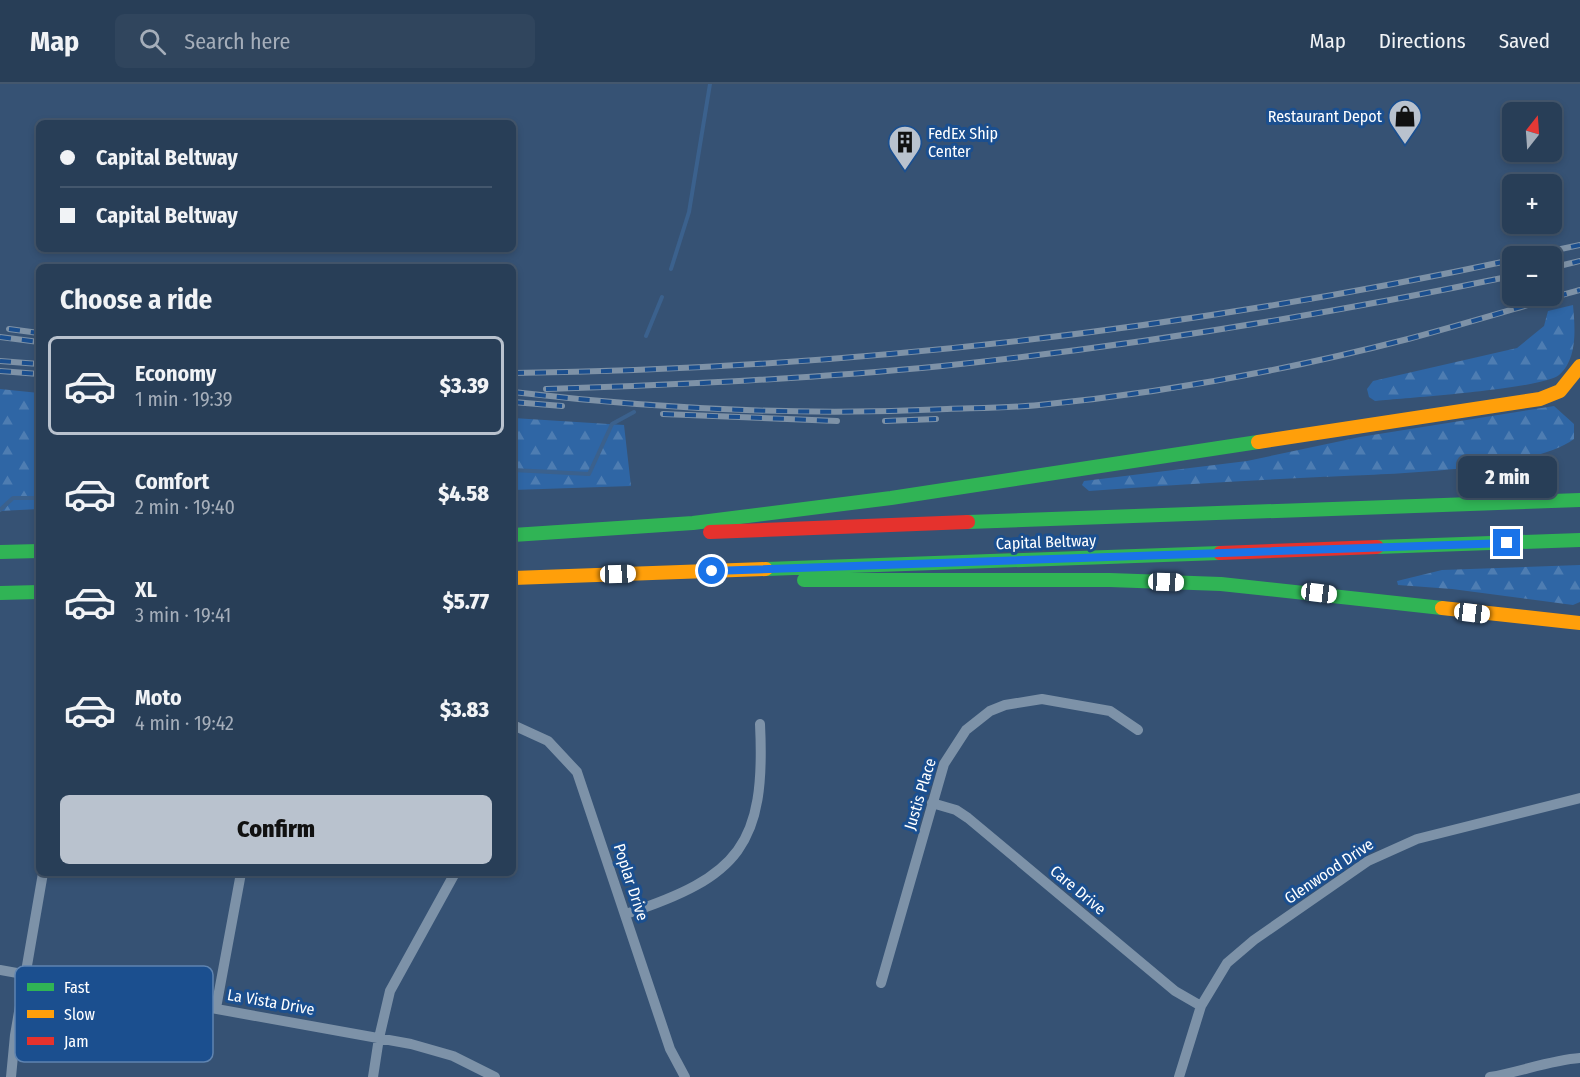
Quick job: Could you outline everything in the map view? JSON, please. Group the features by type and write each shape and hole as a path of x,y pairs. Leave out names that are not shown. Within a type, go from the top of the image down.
{"highway":[{"path":"516,536 693,523 891,498 1540,399 1560,391 1580,366"},
{"name":"Capital Beltway","path":"516,536 1576,500"},
{"name":"Capital Beltway","path":"516,578 1578,541"},
{"path":"0,552 36,551"},
{"path":"594,575 1221,584 1580,623"},
{"path":"0,593 36,592"}],"street":[{"name":"Justis Place","path":"881,982 944,764 958,739 978,720 1005,705 1042,699 1099,709 1121,717 1138,730"},
{"path":"626,914 692,890 716,873 737,850 752,825 760,796 763,772 760,724"},
{"name":"Poplar Drive","path":"516,726 548,741 577,772 670,1049 685,1077"},
{"name":"Glenwood Drive","path":"1179,1077 1202,1006 1219,973 1237,954 1381,853 1417,839 1580,798"},
{"name":"Care Drive","path":"932,804 956,810 968,818 1175,992 1202,1006"},
{"path":"26,966 42,876"},
{"path":"216,1008 240,876"},
{"path":"373,1077 386,1006 397,975 446,893 454,876"},
{"name":"La Vista Drive","path":"0,969 15,972"},
{"name":"La Vista Drive","path":"213,1007 432,1049 495,1077"},
{"path":"11,1077 15,1045"},
{"path":"1490,1077 1580,1058"}],"green space":[{"path":"1573,305 1572,352 1559,375 1527,385 1501,389 1375,401 1369,397 1367,389 1373,381 1517,348 1544,326 1548,311"},
{"path":"0,389 36,393 36,509 0,511"},
{"path":"1554,406 1574,424 1574,439 1553,450 1490,465 1414,472 1089,491 1082,485 1084,481 1247,461 1360,437"},
{"path":"516,418 624,425 631,486 516,490"},
{"path":"1580,565 1580,602 1573,605 1452,589 1398,585 1397,581 1442,570"}],"waterway":[{"path":"671,269 689,212 710,84"},
{"path":"646,336 662,297"},
{"path":"516,470 589,474 612,424 634,412"},
{"path":"0,510 13,498 36,498"}],"railway":[{"path":"1562,249 1580,245"},
{"path":"1562,265 1580,261"},
{"path":"516,373 765,364 1016,341 1264,307 1502,262"},
{"path":"546,389 794,378 892,371 1014,358 1228,328 1370,304 1502,278"},
{"path":"516,392 621,403 730,410 838,412 1039,405 1178,387 1317,361 1408,339 1580,290"},
{"path":"9,329 36,333"},
{"path":"0,337 36,342"},
{"path":"0,361 36,364"},
{"path":"0,371 36,374"},
{"path":"516,402 562,406"},
{"path":"663,414 837,421"},
{"path":"885,421 936,419"}],"traffic: fast":[{"path":"516,535 693,523 891,498 1258,442"},
{"path":"968,522 1580,500"},
{"path":"1377,547 1580,540"},
{"path":"0,552 36,551"},
{"path":"766,569 1220,553"},
{"path":"804,580 1110,580 1221,584 1442,608"},
{"path":"0,593 36,592"}],"traffic: slow":[{"path":"1258,442 1540,399 1560,391 1580,366"},
{"path":"516,578 766,569"},
{"path":"1442,608 1580,623"}],"traffic: jam":[{"path":"710,532 968,522"},
{"path":"1220,553 1377,547"}],"place":[{"name":"Restaurant Depot","path":"1405,145"},
{"name":"FedEx Ship Center","path":"905,171"}],"route":[{"path":"712,571 1507,543"}]}
